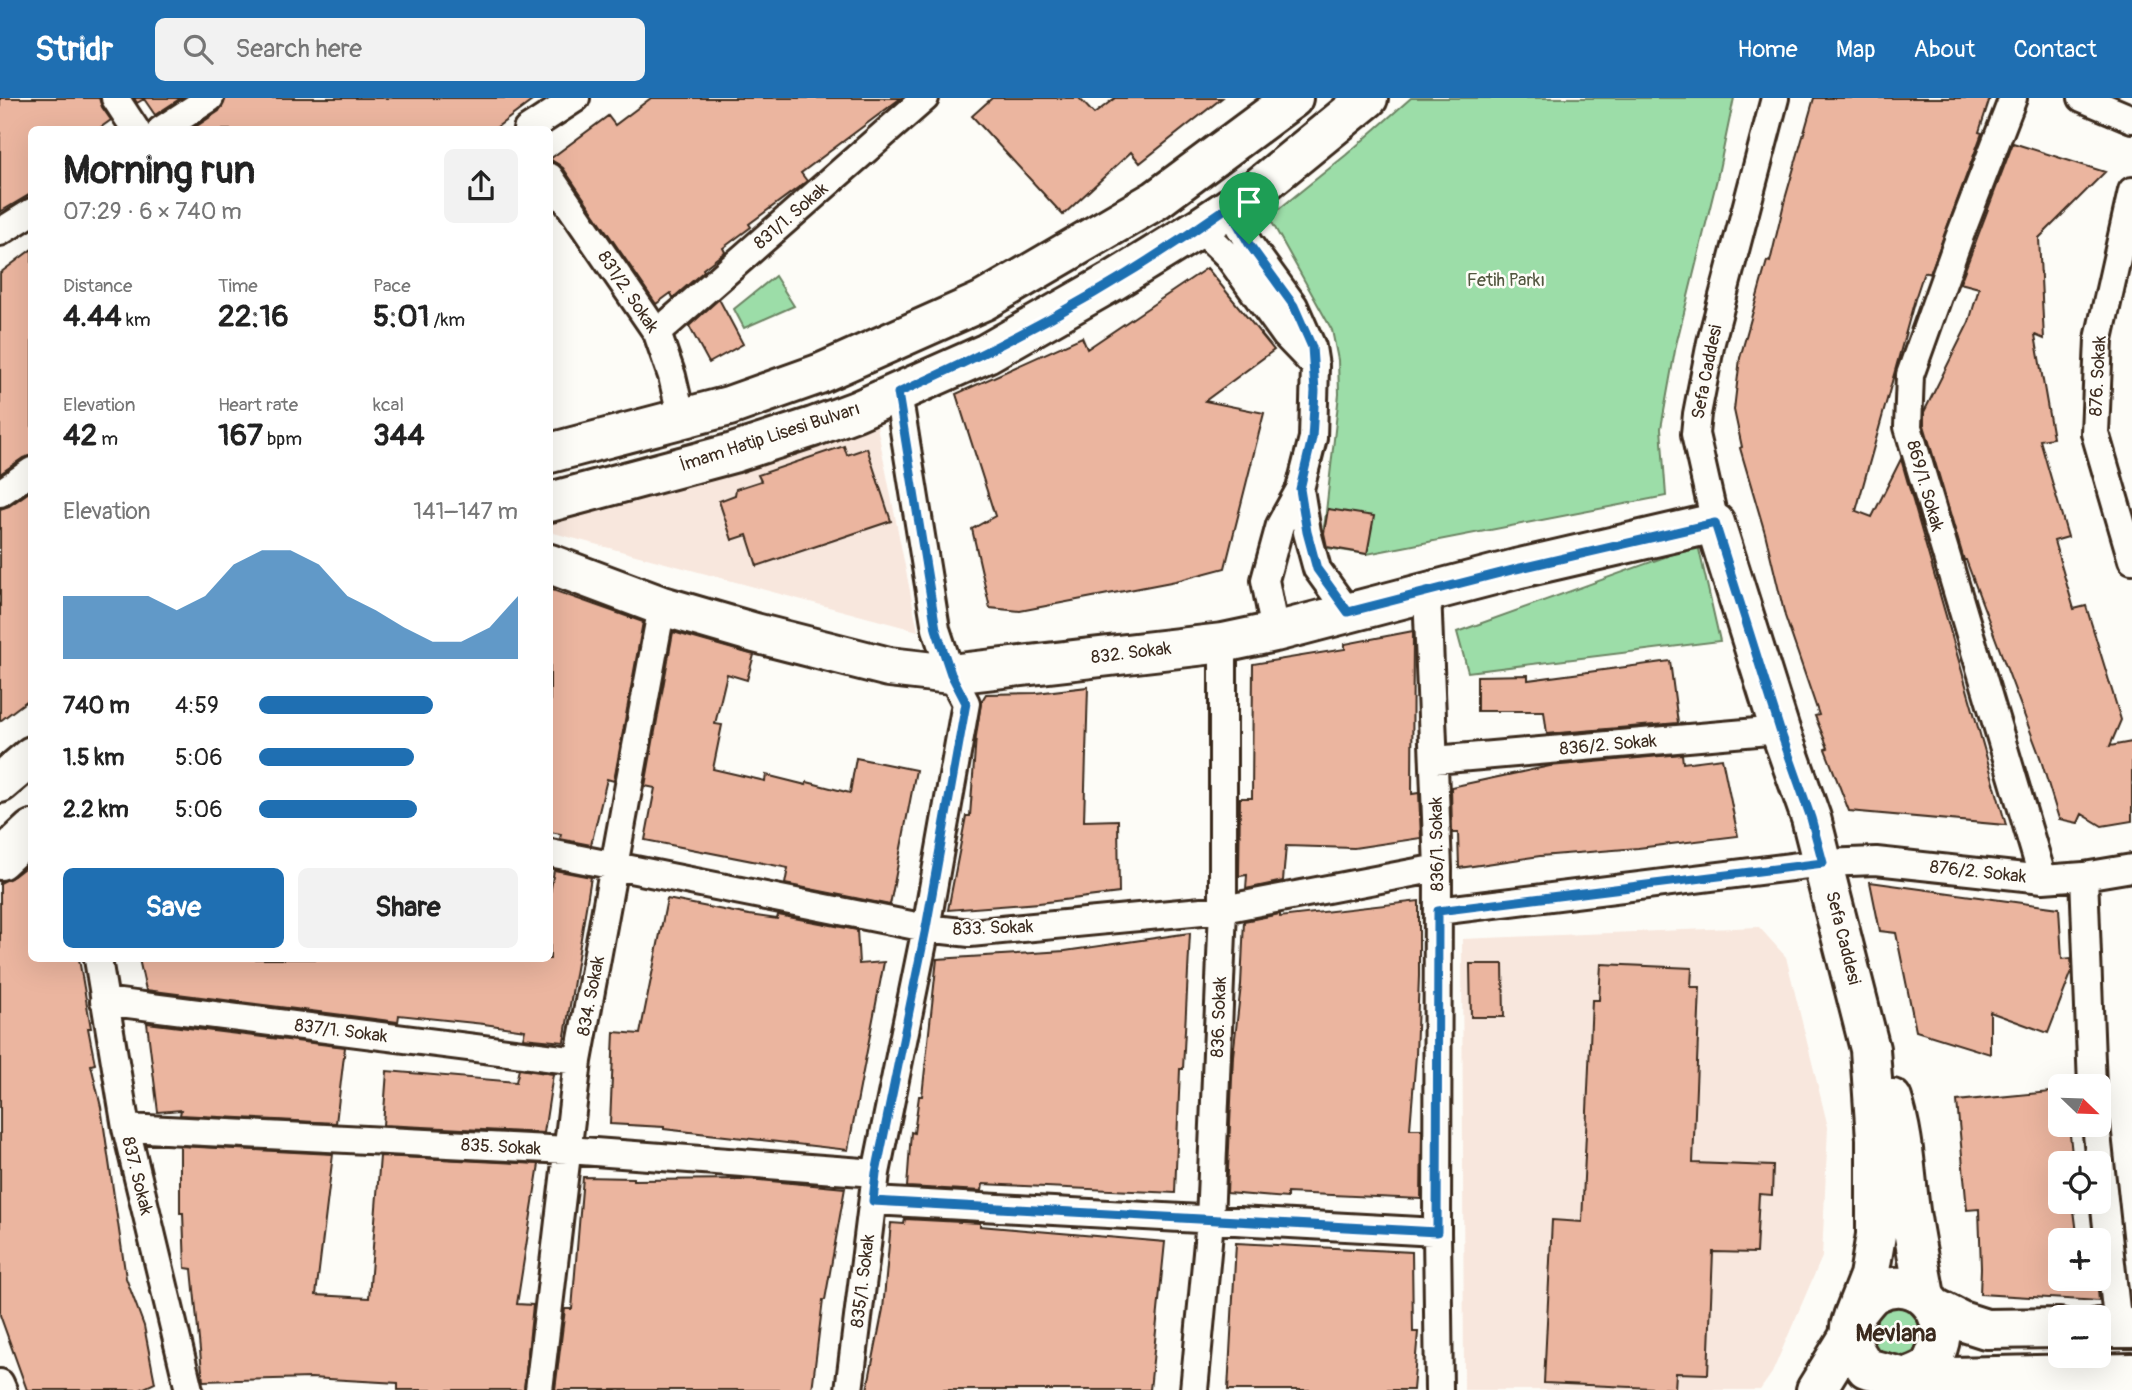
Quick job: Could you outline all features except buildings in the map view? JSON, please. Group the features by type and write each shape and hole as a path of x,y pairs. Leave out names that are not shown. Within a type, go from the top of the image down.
{"street":[{"path":"115,98 133,126"},
{"path":"167,126 210,98"},
{"path":"533,126 576,98"},
{"name":"831/1. Sokak","path":"657,333 925,98"},
{"path":"553,452 729,406 819,374 971,307 1156,200 1293,98"},
{"name":"İmam Hatip Lisesi Bulvarı","path":"553,501 733,453 813,427 987,353 1113,281 1253,192 1368,98"},
{"name":"Sefa Caddesi","path":"1775,98 1712,342 1695,434 1715,523 1780,730 1811,818 1870,1049 1876,1139 1877,1235 1869,1276 1850,1328 1816,1390"},
{"name":"869/1. Sokak","path":"2013,98 1910,375 1908,427 2043,879"},
{"path":"2082,98 2132,119"},
{"name":"831/2. Sokak","path":"553,181 657,333 673,376 682,419"},
{"name":"876. Sokak","path":"2132,191 2099,339 2095,433 2132,560"},
{"path":"1156,200 1182,213 1214,218 1249,244 1294,306 1312,347 1315,366 1312,438 1300,489 1280,525 1265,580 1275,632"},
{"path":"0,232 28,214"},
{"path":"1214,218 1228,256 1286,336 1315,366"},
{"name":"835/1. Sokak","path":"849,1390 876,1173 926,928 966,703 951,674 936,629 898,393"},
{"path":"0,493 28,474"},
{"path":"1300,489 1317,569 1348,612"},
{"name":"832. Sokak","path":"553,565 662,606 755,633 889,667 951,674 1223,643 1275,632 1427,591 1715,523"},
{"name":"836/1. Sokak","path":"1427,591 1438,868 1439,1390"},
{"name":"834. Sokak","path":"539,1390 578,1061 662,606"},
{"name":"836. Sokak","path":"1194,1390 1210,1221 1223,909 1223,643"},
{"name":"836/2. Sokak","path":"1435,760 1780,730"},
{"path":"0,783 28,759"},
{"path":"0,860 28,834"},
{"name":"833. Sokak","path":"553,854 926,928 970,933 1223,909 1438,868"},
{"name":"876/2. Sokak","path":"1823,863 1876,861 2043,879 2132,868"},
{"path":"1438,911 1823,863"},
{"path":"2084,876 2090,1074"},
{"name":"837. Sokak","path":"98,962 126,1128 189,1390"},
{"name":"837/1. Sokak","path":"104,1001 578,1061"},
{"name":"Sefa Caddesi","path":"1870,1049 1886,1081 1898,1117 1910,1212 1930,1302 1942,1330 1939,1346 1930,1366 1883,1380"},
{"name":"835. Sokak","path":"126,1128 569,1150 876,1173"},
{"path":"2097,1138 2116,1328"},
{"path":"873,1201 1437,1232"},
{"path":"2048,1328 1986,1329 1961,1321 1914,1290 1894,1287 1875,1292 1850,1328 1866,1368 1883,1380 2110,1379"},
{"path":"0,1383 3,1390"}],"shaded area":[{"path":"875,416 918,631 553,533 553,517"},
{"path":"1759,927 1786,957 1828,1127 1822,1257 1772,1373 1760,1390 1464,1390 1462,939"}],"green space":[{"name":"Fetih Parkı","path":"1411,98 1734,98 1676,345 1661,428 1666,496 1367,554 1320,547 1339,394 1338,360 1332,330 1269,217"},
{"path":"775,276 794,306 744,328 734,309"},
{"path":"1698,545 1720,641 1468,672 1457,632"},
{"path":"1898,1305 1909,1307 1924,1324 1923,1346 1907,1361 1876,1354 1868,1334 1871,1321 1875,1317 1883,1310"}],"district":[{"name":"Mevlana","path":"1896,1333"}],"route":[{"path":"1228,207 1249,244 1294,306 1312,347 1315,391 1312,438 1300,489 1317,569 1348,612 1516,569 1715,523 1780,730 1811,818 1823,863 1438,911 1437,1232 873,1201 876,1173 926,928 966,703 951,674 936,629 898,393 987,353 1159,254 1228,207"}]}
